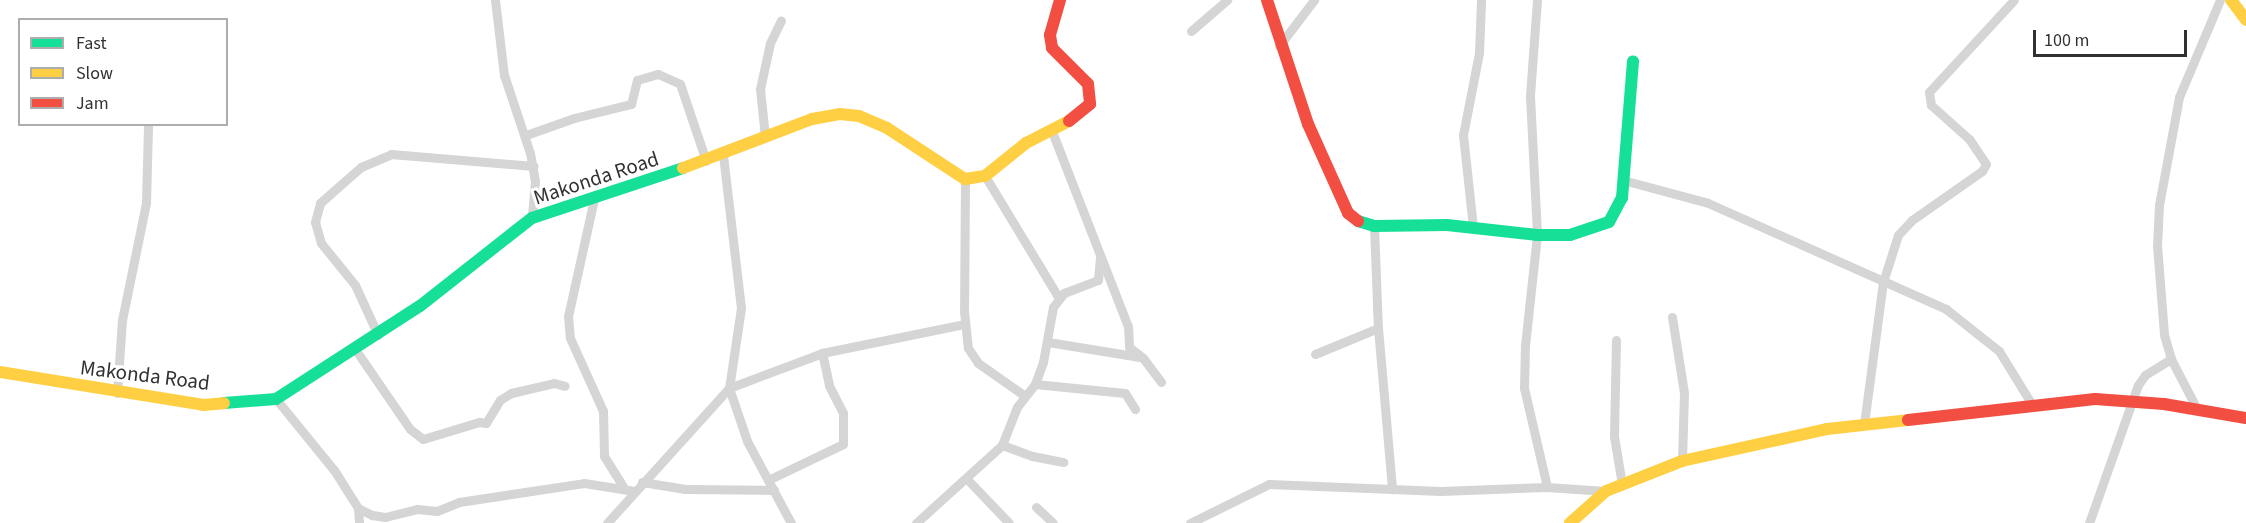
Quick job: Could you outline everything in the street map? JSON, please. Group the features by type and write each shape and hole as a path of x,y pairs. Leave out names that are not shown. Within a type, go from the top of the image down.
{"street":[{"path":"495,0 504,75 526,135 533,166 532,218"},
{"path":"1025,396 978,363 968,348 965,324 965,178 985,176 1051,129 1086,111 1091,95 1081,75 1052,48 1050,35 1060,0"},
{"path":"1191,31 1227,0"},
{"path":"1267,0 1279,46 1308,124 1348,213 1353,220 1374,226 1417,223 1537,235 1570,235 1609,222 1619,207 1633,61"},
{"path":"1279,46 1314,0"},
{"path":"1473,227 1463,135 1479,53 1481,0"},
{"path":"1537,0 1530,96 1537,235 1524,345 1524,388 1546,487"},
{"path":"1864,424 1883,282 1898,235 1912,220 1984,168 1985,160 1969,138 1931,105 1929,92 2014,0"},
{"path":"2197,409 2171,359 2164,334 2157,246 2159,205 2179,97 2220,0"},
{"path":"2231,0 2246,20"},
{"path":"765,137 760,89 770,43 781,20"},
{"path":"526,135 574,117 631,104 637,80 658,74 680,84 706,161"},
{"name":"Makonda Road","path":"0,372 117,393 202,405 276,399 378,335 532,218 723,155 812,119 840,114 859,116 888,128 942,167 965,178"},
{"path":"117,393 122,320 146,203 148,126"},
{"path":"1051,129 1085,209 1100,256 1128,326 1129,347 1143,358 1161,382"},
{"path":"378,335 358,290 321,243 315,222 320,203 354,172 391,154 533,166"},
{"path":"723,155 741,308 729,388 747,441 791,523"},
{"path":"985,176 1059,298"},
{"path":"1623,180 1708,203 1946,309 1973,328 2004,358 2031,403"},
{"path":"594,199 568,316 570,338 603,411 604,456 623,487"},
{"path":"1374,226 1378,328 1392,489"},
{"path":"916,523 1002,445 1025,396 1035,384 1048,342 1050,315 1059,298 1098,280 1100,256"},
{"path":"1672,317 1684,393 1682,461"},
{"path":"607,523 729,388 822,353 965,324"},
{"path":"1315,354 1378,328"},
{"path":"1616,340 1614,436 1622,485"},
{"path":"1048,342 1143,358"},
{"path":"355,349 410,429 423,440 486,423 500,400 511,393 554,383 565,386"},
{"path":"768,480 843,444 843,413 829,385 822,353"},
{"path":"2089,523 2132,400 2145,375 2171,359"},
{"path":"1035,384 1125,393 1135,409"},
{"path":"276,399 334,470 358,508 359,523"},
{"path":"1570,523 1605,491 1682,461 1864,424 2031,403 2132,400 2246,418"},
{"path":"1002,445 1032,456 1064,462"},
{"path":"966,478 1009,523"},
{"path":"642,482 685,489 774,490"},
{"path":"358,508 385,517 584,483 623,487 634,491"},
{"path":"1190,523 1269,484 1392,489 1546,487 1605,491"},
{"path":"1036,507 1053,523"}],"traffic: fast":[{"path":"1358,221 1374,226 1447,225 1537,235 1570,235 1609,222 1622,198 1633,61"},
{"path":"224,403 276,399 420,306 532,218 683,168"}],"traffic: slow":[{"path":"2231,0 2246,20"},
{"path":"683,168 812,119 840,114 859,116 887,128 965,179 985,176 1026,143 1069,121"},
{"path":"0,372 203,405 224,403"},
{"path":"1570,523 1606,491 1682,461 1827,429 1908,420"}],"traffic: jam":[{"path":"1060,0 1050,35 1052,48 1088,84 1090,104 1069,121"},
{"path":"1267,0 1308,124 1348,213 1358,221"},
{"path":"1908,420 2095,399 2164,404 2246,418"}]}
